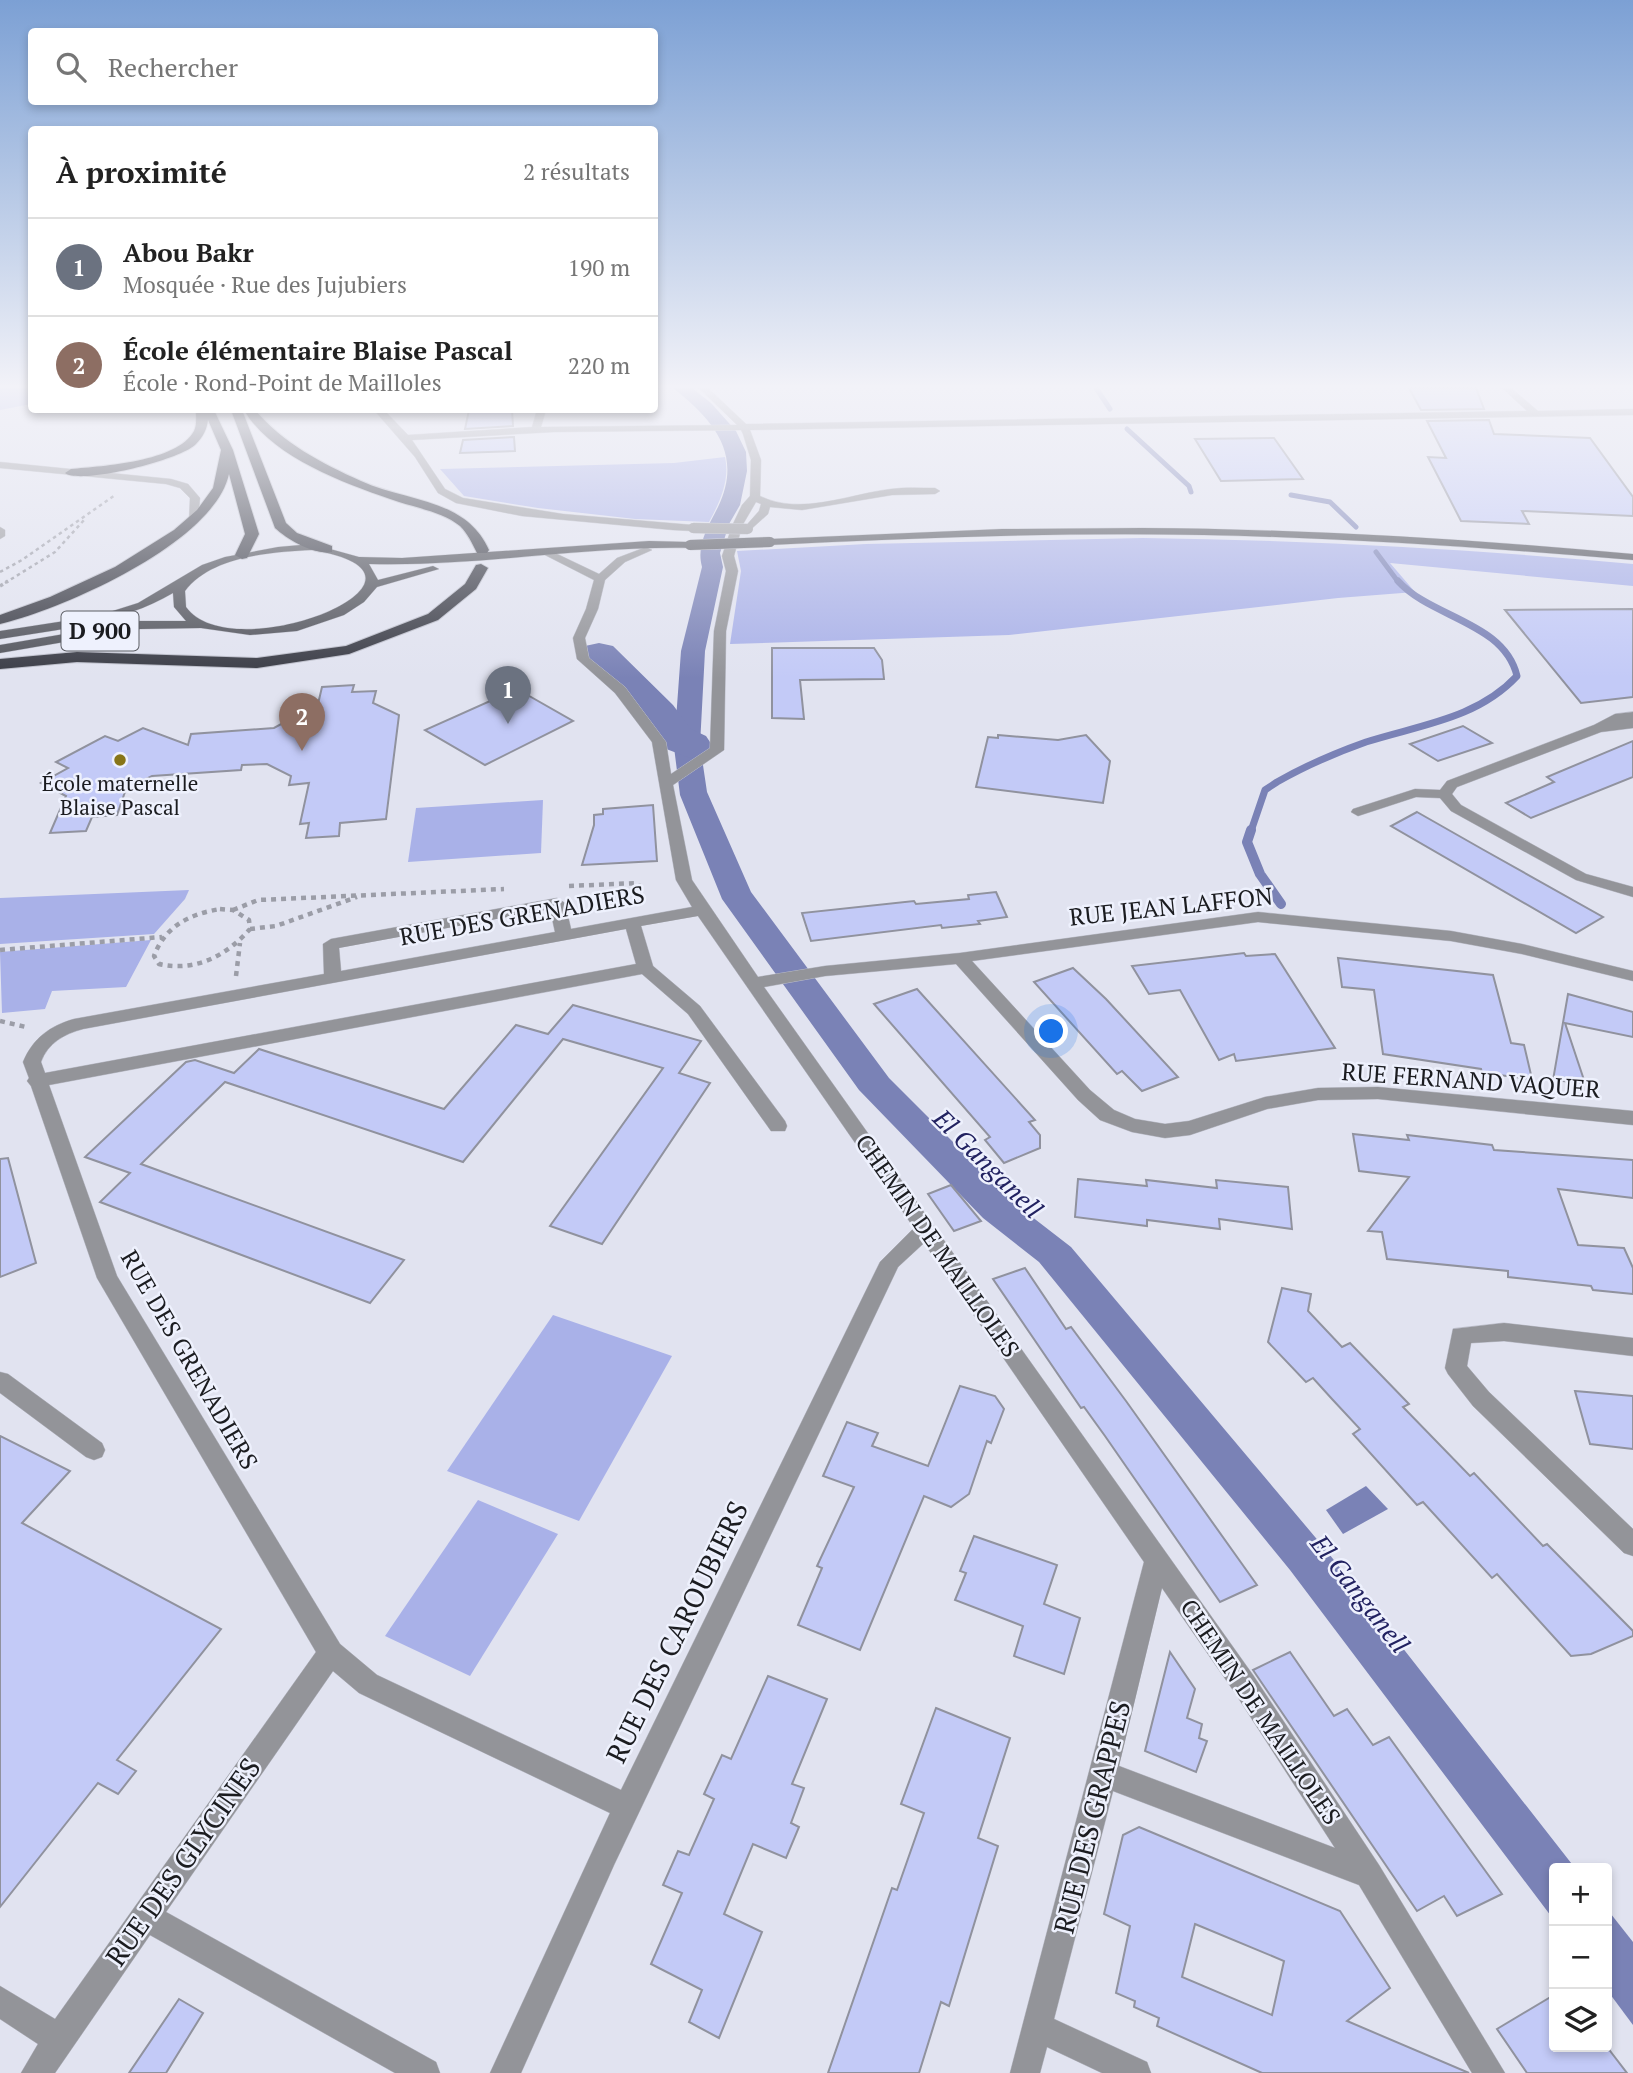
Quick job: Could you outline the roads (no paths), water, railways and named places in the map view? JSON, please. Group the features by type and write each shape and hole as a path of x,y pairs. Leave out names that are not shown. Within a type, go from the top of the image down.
{"highway":[{"path":"0,620 28,611 147,554 193,520 217,491 219,485"},
{"path":"239,485 252,534 242,555"},
{"path":"264,485 280,525 292,536 327,549"},
{"path":"358,485 448,514 463,522 477,536 482,550"},
{"path":"0,664 77,657 257,663 349,650 433,617 471,586 481,568"}],"main road":[{"path":"360,559 373,576 371,585 360,599 339,612 295,627 244,631 202,624 186,615 178,604 180,591 191,578 205,569 242,555 295,547 327,549 360,559 449,563 690,545 864,537 1155,531 1367,537 1633,557"},
{"path":"371,585 449,563 653,543 690,545"},
{"name":"D 900","path":"0,635 98,619 142,606 191,578"},
{"name":"D 900","path":"0,649 128,626 202,624"}],"street":[{"path":"180,485 195,498 193,520"},
{"path":"438,485 445,495 465,502 625,524 748,529 764,512 759,485"},
{"path":"670,781 717,750 720,631 732,572 728,556 747,505 760,501 805,506 896,492 935,491"},
{"path":"0,530 0,536"},
{"path":"551,555 600,579 621,560 646,550"},
{"name":"CHEMIN DE MAILLOLES","path":"600,579 592,609 579,638 583,659 620,690 659,742 670,781 684,880 702,910 765,981 925,1230 1244,1684 1369,1875 1490,2073"},
{"path":"1444,794 1452,784 1599,728 1620,717 1633,716"},
{"path":"1599,728 1633,724"},
{"path":"1358,813 1415,793 1444,794 1456,808 1581,877 1633,892"},
{"path":"333,977 331,944 557,903 564,935"},
{"name":"RUE DES GRENADIERS","path":"628,1807 368,1684 331,1653 107,1278 36,1081 32,1062 42,1042 67,1027 702,910"},
{"name":"RUE JEAN LAFFON","path":"765,981 825,971 960,958 1258,917 1451,936 1521,949 1633,976"},
{"path":"638,922 645,968 694,1010 778,1126"},
{"name":"RUE FERNAND VAQUER","path":"960,958 1084,1095 1108,1115 1132,1125 1165,1131 1190,1128 1265,1103 1318,1094 1378,1093 1633,1118"},
{"path":"36,1081 645,968"},
{"name":"RUE DES CAROUBIERS","path":"505,2073 628,1807 890,1262 925,1230"},
{"path":"1633,1347 1504,1332 1461,1335 1456,1368 1481,1399 1633,1545"},
{"path":"0,1381 94,1450"},
{"name":"RUE DES GRAPPES","path":"1026,2073 1157,1560"},
{"name":"RUE DES GLYCINES","path":"36,2073 331,1653"},
{"path":"1104,1774 1369,1875"},
{"path":"144,1916 425,2073"},
{"path":"0,2001 60,2040"},
{"path":"1038,2026 1136,2073"}],"water":[{"name":"El Ganganell","path":"725,485 744,485 740,505 729,524 720,553 723,567 705,651 700,745 707,792 751,892 889,1078 1014,1203 1071,1247 1326,1550 1571,1863 1549,1863 1549,1913 1290,1570 1039,1262 983,1218 859,1090 722,899 680,795 674,747 681,651 702,567 702,544"},
{"path":"1366,1486 1388,1509 1343,1534 1326,1510"},
{"path":"1612,1915 1633,1942 1633,2025 1612,1997"}],"waterway":[{"path":"1188,485 1191,492"},
{"path":"1291,495 1330,502 1356,527"},
{"path":"1376,552 1399,583"},
{"path":"1251,831 1265,790 1277,782 1354,746 1466,711 1484,702 1517,676 1510,658 1498,644 1465,622 1429,604 1398,581"},
{"path":"599,655 658,714 676,738 690,745"},
{"path":"1251,830 1247,842 1260,874 1281,904"}],"place":[{"name":"Abou Bakr","path":"508,724"},
{"name":"École élémentaire Blaise Pascal","path":"302,751"},
{"name":"École maternelle Blaise Pascal","path":"120,760"}]}
